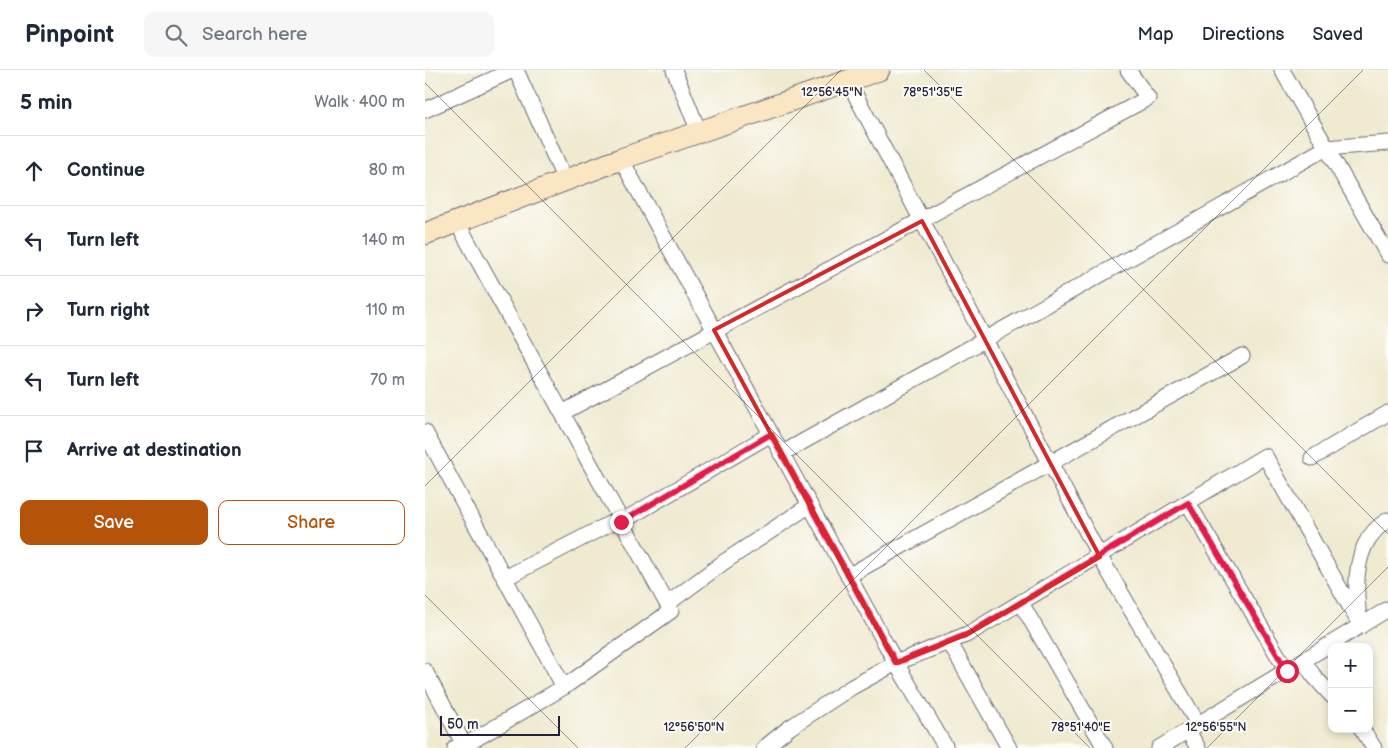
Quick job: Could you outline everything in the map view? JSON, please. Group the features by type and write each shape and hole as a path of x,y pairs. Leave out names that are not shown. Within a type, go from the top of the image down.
{"street":[{"path":"425,110 515,70 565,180"},
{"path":"674,70 699,132"},
{"path":"425,234 621,159 879,70"},
{"path":"562,413 1148,98 1128,70"},
{"path":"1282,70 1388,255"},
{"path":"848,81 1193,728 1198,748"},
{"path":"781,454 986,341 1326,148 1388,143"},
{"path":"621,159 896,663 946,748"},
{"path":"425,671 459,747 564,686 671,611 457,222"},
{"path":"848,576 1242,356"},
{"path":"1312,458 1388,413"},
{"path":"425,432 564,686"},
{"path":"505,578 611,523 621,522 771,434"},
{"path":"764,748 789,728 845,692 896,663 950,643 1021,603 1265,456 1361,626"},
{"path":"1188,503 1287,671"},
{"path":"667,604 724,562 809,505"},
{"path":"1361,626 1355,591 1357,568 1368,539 1375,529 1388,520"},
{"path":"1021,603 1105,748"},
{"path":"1159,748 1388,609"},
{"path":"950,643 1009,748"},
{"path":"1303,661 1328,692"},
{"path":"1365,733 1374,748"}],"highlighted area":[{"path":"922,221 1100,557 968,634 896,663 714,330"}],"route":[{"path":"621,522 771,434 896,663 950,643 968,634 1188,503 1287,671"}]}
